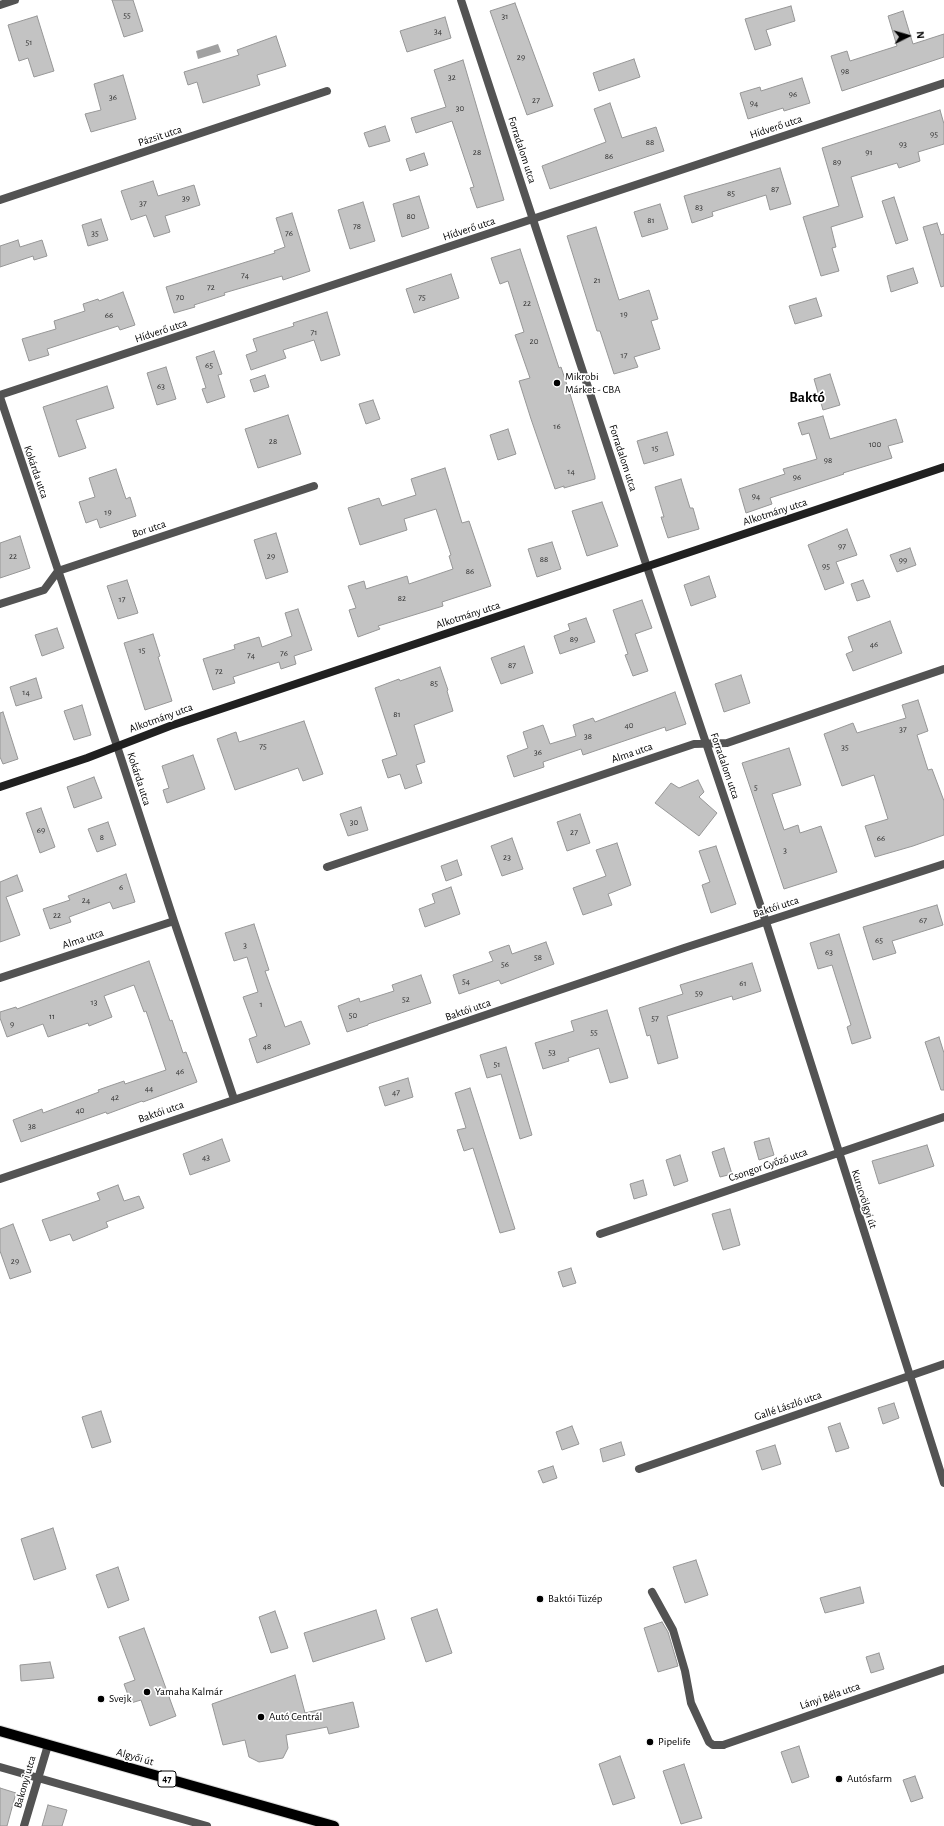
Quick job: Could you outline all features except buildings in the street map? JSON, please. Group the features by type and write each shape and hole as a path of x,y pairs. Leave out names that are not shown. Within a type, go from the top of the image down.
{"main road":[{"name":"Algyői út","path":"0,1731 334,1826"}],"street":[{"path":"0,5 15,0"},
{"name":"Forradalom utca","path":"461,0 766,922"},
{"name":"Hídverő utca","path":"0,396 944,83"},
{"name":"Pázsit utca","path":"0,200 327,91"},
{"name":"Kokárda utca","path":"0,396 234,1099"},
{"name":"Alkotmány utca","path":"0,787 117,746 177,723 944,467"},
{"name":"Bor utca","path":"58,571 314,486"},
{"path":"0,604 44,590 58,571"},
{"name":"Alma utca","path":"327,867 694,744 727,743 944,669"},
{"name":"Baktói utca","path":"0,1179 234,1099 944,864"},
{"name":"Alma utca","path":"0,978 174,921"},
{"name":"Kurucvölgyi út","path":"766,922 838,1153 944,1483"},
{"name":"Csongor Győző utca","path":"600,1234 944,1117"},
{"name":"Gallé László utca","path":"638,1469 944,1364"},
{"name":"Lányi Béla utca","path":"652,1592 673,1630 685,1671 691,1703 709,1742 713,1745 723,1745 944,1669"},
{"name":"Bakonyi utca","path":"24,1826 48,1745"},
{"path":"0,1766 207,1826"}],"shaded area":[{"path":"218,44 221,52 198,59 196,51"}],"place":[{"name":"Mikrobi Márket - CBA","path":"557,383"},
{"name":"Baktói Tüzép","path":"540,1599"},
{"name":"Yamaha Kalmár","path":"147,1692"},
{"name":"Svejk","path":"101,1699"},
{"name":"Autó Centrál","path":"261,1717"},
{"name":"Pipelife","path":"650,1742"},
{"name":"Autósfarm","path":"839,1779"}],"district":[{"name":"Baktó","path":"807,397"}]}
